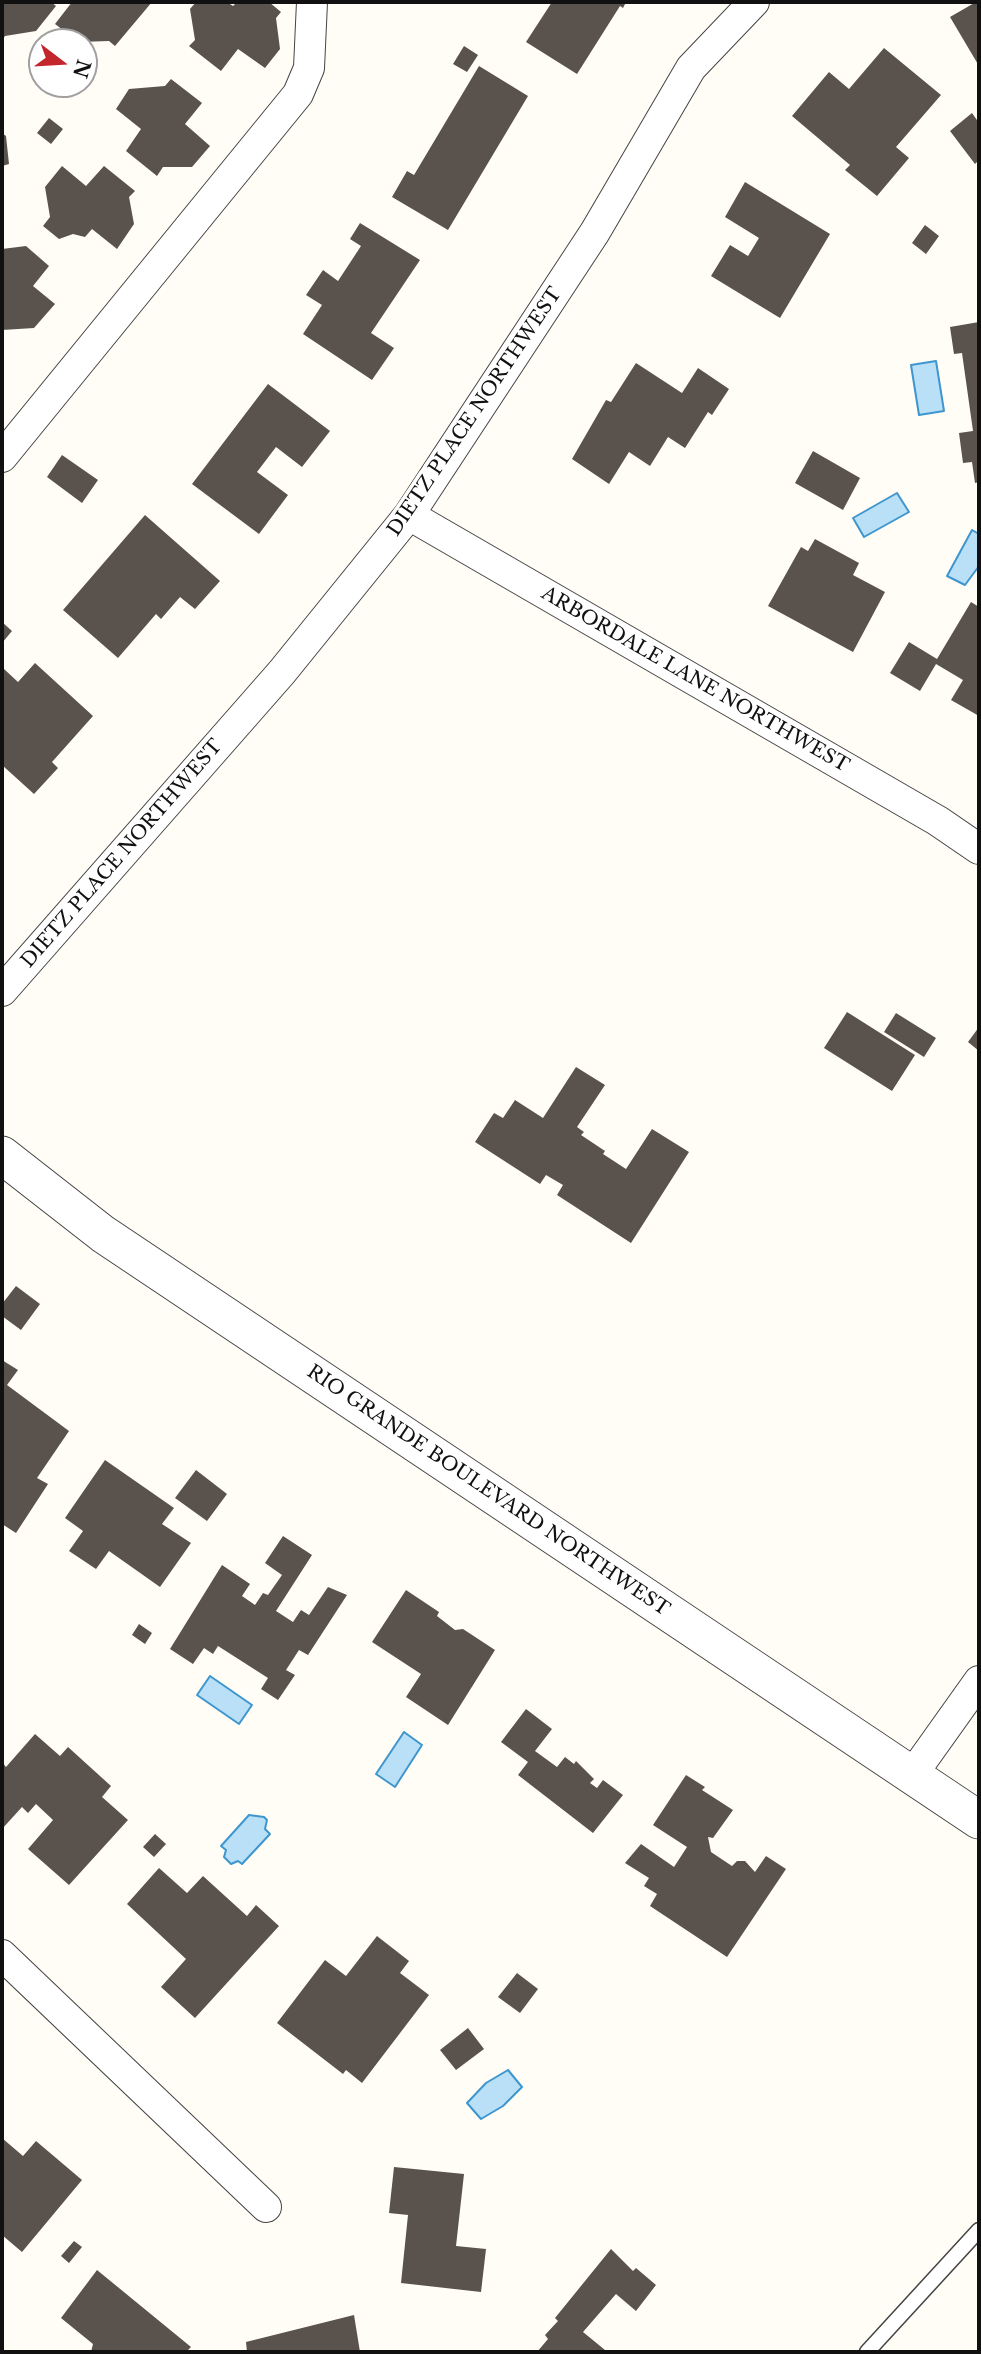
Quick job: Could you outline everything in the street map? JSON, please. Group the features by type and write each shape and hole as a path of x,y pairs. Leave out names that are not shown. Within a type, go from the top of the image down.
{"street":[{"path":"2,457 298,94 309,68 312,2"},
{"name":"DIETZ PLACE NORTHWEST","path":"2,992 282,672 409,515 595,232 691,68 754,2"},
{"name":"ARBORDALE LANE NORTHWEST","path":"409,515 926,814 979,849"},
{"name":"RIO GRANDE BOULEVARD NORTHWEST","path":"2,1155 103,1234 979,1820"},
{"path":"912,1775 979,1681"},
{"path":"2,1955 266,2207"}],"lane":[{"path":"867,2352 979,2230"}],"water":[{"path":"936,361 944,411 919,415 911,365"},
{"path":"897,493 909,512 864,537 853,518"},
{"path":"972,530 979,534 979,566 965,585 947,576"},
{"path":"210,1676 252,1705 239,1724 197,1695"},
{"path":"404,1732 422,1745 395,1787 376,1774"},
{"path":"249,1815 264,1817 267,1820 265,1829 270,1834 242,1864 238,1861 231,1864 224,1857 226,1850 221,1846"},
{"path":"508,2070 522,2087 503,2106 481,2119 467,2103 486,2083"}],"building":[{"path":"2,2 51,2 56,6 38,28 28,28 28,32 5,36 2,40"},
{"path":"72,2 152,2 115,46 109,41 98,41 98,28 60,28 55,24"},
{"path":"196,2 227,2 233,6 237,2 269,2 281,12 276,18 280,49 265,68 238,49 221,71 189,46 195,40 190,9"},
{"path":"552,2 626,2 623,8 620,6 577,74 526,42"},
{"path":"979,2 979,66 950,17"},
{"path":"464,46 478,55 467,72 453,64"},
{"path":"884,48 941,95 896,147 909,158 877,196 845,170 850,165 792,116 829,72 849,89"},
{"path":"479,66 528,96 448,230 392,197 407,171 414,175"},
{"path":"171,79 202,103 185,124 210,146 192,167 163,167 157,176 126,151 141,129 116,109 129,89 165,86"},
{"path":"972,113 979,123 979,160 975,164 950,131"},
{"path":"49,118 63,129 51,144 37,133"},
{"path":"2,133 6,136 9,164 2,166"},
{"path":"62,166 86,186 104,166 135,191 129,197 134,224 117,249 92,229 85,237 73,234 59,239 43,226 50,217 45,187"},
{"path":"745,182 830,234 780,318 711,276 730,245 748,256 759,238 725,217"},
{"path":"360,223 420,260 371,333 394,348 372,380 303,334 322,305 306,295 323,270 338,281 361,246 350,239"},
{"path":"925,225 939,236 926,254 912,243"},
{"path":"26,246 49,266 33,286 55,304 34,328 2,330 2,249"},
{"path":"979,322 979,482 975,483 972,462 963,463 959,433 973,431 962,353 954,354 950,327"},
{"path":"636,363 682,393 698,368 729,389 712,415 708,412 685,448 668,437 650,466 629,452 609,484 572,459 606,400 611,402"},
{"path":"268,384 330,431 302,467 276,447 257,472 288,495 259,534 192,484"},
{"path":"813,451 860,478 843,510 795,483"},
{"path":"62,455 98,480 82,503 47,477"},
{"path":"145,515 220,581 195,609 180,597 161,619 156,614 118,658 63,610"},
{"path":"815,539 859,563 853,575 885,592 853,652 768,606 801,547 808,551"},
{"path":"971,602 979,607 979,716 951,700 963,680 936,664 920,691 890,673 909,642 937,659"},
{"path":"2,622 12,631 2,643"},
{"path":"35,663 93,716 52,762 58,768 34,794 2,765 2,671 4,669 18,682"},
{"path":"847,1012 915,1055 892,1091 824,1048"},
{"path":"896,1013 936,1038 924,1057 884,1032"},
{"path":"979,1027 979,1051 968,1042"},
{"path":"576,1067 605,1085 577,1127 584,1132 581,1135 605,1151 603,1154 626,1169 652,1129 689,1152 631,1243 557,1195 563,1185 546,1175 540,1184 475,1142 494,1113 503,1118 515,1100 543,1118"},
{"path":"16,1286 40,1304 21,1330 2,1316 2,1304"},
{"path":"2,1360 18,1370 7,1385 69,1431 37,1478 48,1484 16,1533 2,1524"},
{"path":"105,1460 174,1508 162,1524 191,1543 160,1587 109,1551 96,1569 69,1551 83,1531 65,1518"},
{"path":"196,1470 227,1494 207,1521 175,1498"},
{"path":"283,1536 312,1555 276,1611 293,1622 301,1610 309,1615 328,1587 347,1595 308,1655 299,1650 286,1670 295,1675 278,1700 261,1689 268,1678 218,1646 213,1654 204,1648 193,1664 170,1649 222,1565 250,1584 242,1596 255,1605 263,1593 268,1595 282,1575 265,1563"},
{"path":"406,1590 439,1612 437,1616 455,1630 463,1629 495,1650 448,1725 406,1697 421,1674 372,1642"},
{"path":"139,1624 152,1633 145,1644 132,1635"},
{"path":"526,1709 552,1729 535,1751 557,1767 565,1757 574,1764 576,1761 594,1779 590,1783 597,1788 603,1780 623,1795 593,1833 518,1775 528,1762 501,1742"},
{"path":"35,1734 60,1756 68,1747 111,1786 102,1797 128,1820 69,1885 28,1849 53,1820 36,1804 28,1813 22,1807 2,1829 2,1762 6,1767"},
{"path":"686,1775 705,1787 702,1790 733,1810 713,1838 708,1837 711,1852 732,1866 737,1861 745,1861 755,1872 766,1856 786,1869 727,1957 650,1906 657,1894 644,1886 649,1878 625,1863 641,1844 674,1867 687,1847 653,1825"},
{"path":"155,1834 166,1844 154,1857 143,1847"},
{"path":"159,1868 187,1893 203,1876 247,1916 256,1905 279,1926 195,2018 161,1987 186,1959 127,1904"},
{"path":"377,1936 409,1961 400,1973 429,1995 362,2083 346,2070 343,2074 277,2023 325,1960 346,1976"},
{"path":"517,1973 538,1989 520,2013 498,1997"},
{"path":"468,2028 484,2049 456,2070 440,2050"},
{"path":"2,2138 23,2156 36,2141 82,2180 22,2252 2,2235"},
{"path":"394,2167 464,2174 456,2246 486,2249 481,2292 401,2283 408,2215 389,2213"},
{"path":"74,2241 82,2247 69,2263 61,2256"},
{"path":"611,2249 633,2271 636,2268 656,2285 636,2311 616,2294 583,2332 605,2350 603,2352 537,2352 548,2339 545,2335 558,2321 555,2318"},
{"path":"97,2270 191,2347 186,2352 91,2352 93,2344 61,2318"},
{"path":"354,2315 360,2352 247,2352 246,2342"}]}
